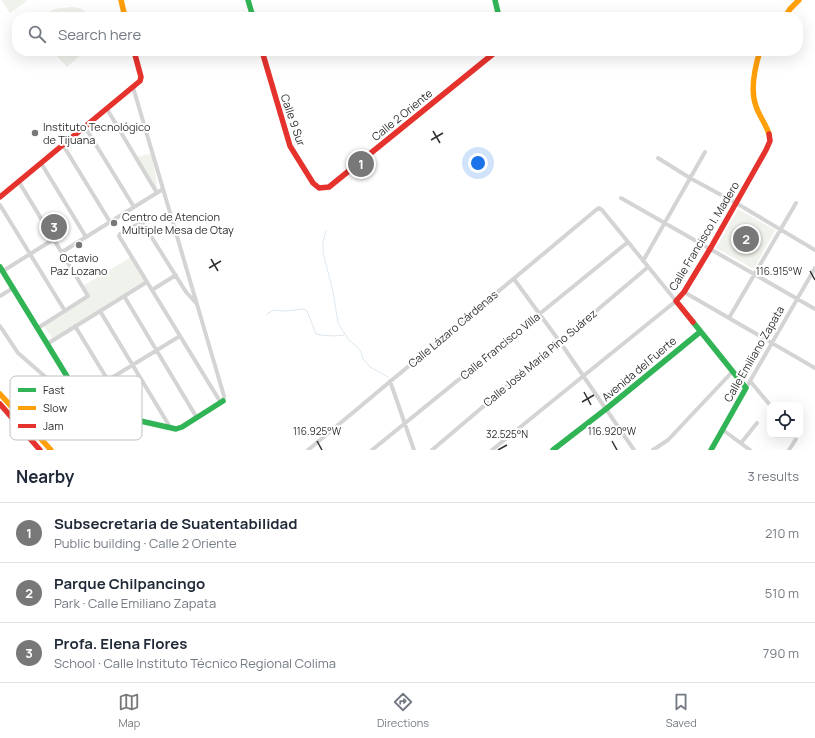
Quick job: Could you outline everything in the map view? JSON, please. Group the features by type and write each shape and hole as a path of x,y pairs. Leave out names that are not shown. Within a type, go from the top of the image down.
{"street":[{"path":"121,0 124,12"},
{"path":"248,0 252,12"},
{"path":"495,0 499,12"},
{"path":"788,12 799,0"},
{"path":"0,197 140,81 141,77 135,56"},
{"name":"Calle 9 Sur","path":"263,56 290,146 313,183 319,188"},
{"name":"Calle 2 Oriente","path":"319,188 329,187 491,56"},
{"name":"Calle Francisco I. Madero","path":"492,450 676,301 684,292 766,150 770,138 769,132 754,102 758,56"},
{"path":"132,87 224,396 222,402 179,429 170,429 142,422"},
{"path":"107,109 157,193"},
{"path":"85,126 134,207"},
{"path":"64,145 110,222"},
{"path":"643,261 666,223 705,152"},
{"path":"658,158 815,250"},
{"path":"41,163 86,237"},
{"path":"19,182 88,296 38,328"},
{"path":"62,252 163,190"},
{"path":"621,198 815,309"},
{"path":"729,318 796,204"},
{"path":"0,205 65,311"},
{"name":"Calle Lázaro Cárdenas","path":"308,450 599,208 628,242"},
{"path":"197,305 188,296 142,221 119,235 222,402"},
{"path":"54,239 30,254 1,269 66,376"},
{"path":"628,242 746,388"},
{"name":"Calle Francisco Villa","path":"372,450 628,242"},
{"name":"Calle José María Pino Suárez","path":"432,450 648,267"},
{"name":"Calle Emiliano Zapata","path":"711,450 815,268"},
{"path":"152,290 176,275"},
{"path":"514,279 560,342 634,450"},
{"path":"47,344 147,282"},
{"path":"0,296 13,288"},
{"path":"684,292 815,368"},
{"path":"124,296 197,418"},
{"path":"100,311 138,376"},
{"path":"0,326 18,353 44,376"},
{"path":"75,326 106,376"},
{"name":"Avenida del Fuerte","path":"553,450 606,409 700,332"},
{"path":"115,376 180,336"},
{"path":"653,450 668,440 733,371"},
{"path":"390,381 414,450"},
{"path":"750,381 768,402"},
{"path":"142,383 170,429"},
{"path":"0,394 10,405"},
{"path":"0,404 10,416"},
{"path":"741,443 757,423"},
{"path":"723,430 741,443 744,448 750,450"},
{"path":"789,450 795,438"},
{"path":"31,440 40,450"},
{"path":"42,440 51,450"}],"shaded area":[{"path":"1,0 26,0 27,1 10,13"},
{"path":"72,7 80,8 86,12 50,12 54,9"},
{"path":"57,56 79,56 67,67"},
{"path":"152,153 158,192 137,157"},
{"path":"738,209 775,230 754,269 716,248"},
{"path":"131,257 146,282 53,339 43,325 89,297 83,286"}],"waterway":[{"path":"326,231 323,242 323,253 333,291 338,323 349,340 361,352 363,359 370,367 388,377"},
{"path":"267,314 274,310 285,311 304,309 307,311 316,334 334,336 344,335"}],"traffic: fast":[{"path":"248,0 252,12"},
{"path":"495,0 498,12"},
{"path":"0,267 67,376"},
{"path":"693,322 746,388 711,450"},
{"path":"553,450 606,409 700,332"},
{"path":"142,421 176,429 182,427 223,401"}],"traffic: slow":[{"path":"121,0 124,12"},
{"path":"788,12 799,0"},
{"path":"758,56 756,64 753,93 757,110 769,134"},
{"path":"0,394 10,405"},
{"path":"42,440 51,450"}],"traffic: jam":[{"path":"0,197 140,81 141,77 135,56"},
{"path":"263,56 290,146 313,183 319,188 329,187 491,56"},
{"path":"693,322 676,301 684,292 710,249 766,150 770,141 769,134"},
{"path":"0,404 10,416"},
{"path":"31,440 40,450"}],"place":[{"name":"Instituto Tecnológico de Tijuana","path":"35,133"},
{"name":"Subsecretaria de Suatentabilidad","path":"361,164"},
{"name":"Centro de Atencion Multiple Mesa de Otay","path":"114,223"},
{"name":"Profa. Elena Flores","path":"54,227"},
{"name":"Parque Chilpancingo","path":"746,239"},
{"name":"Octavio Paz Lozano","path":"79,245"}]}
